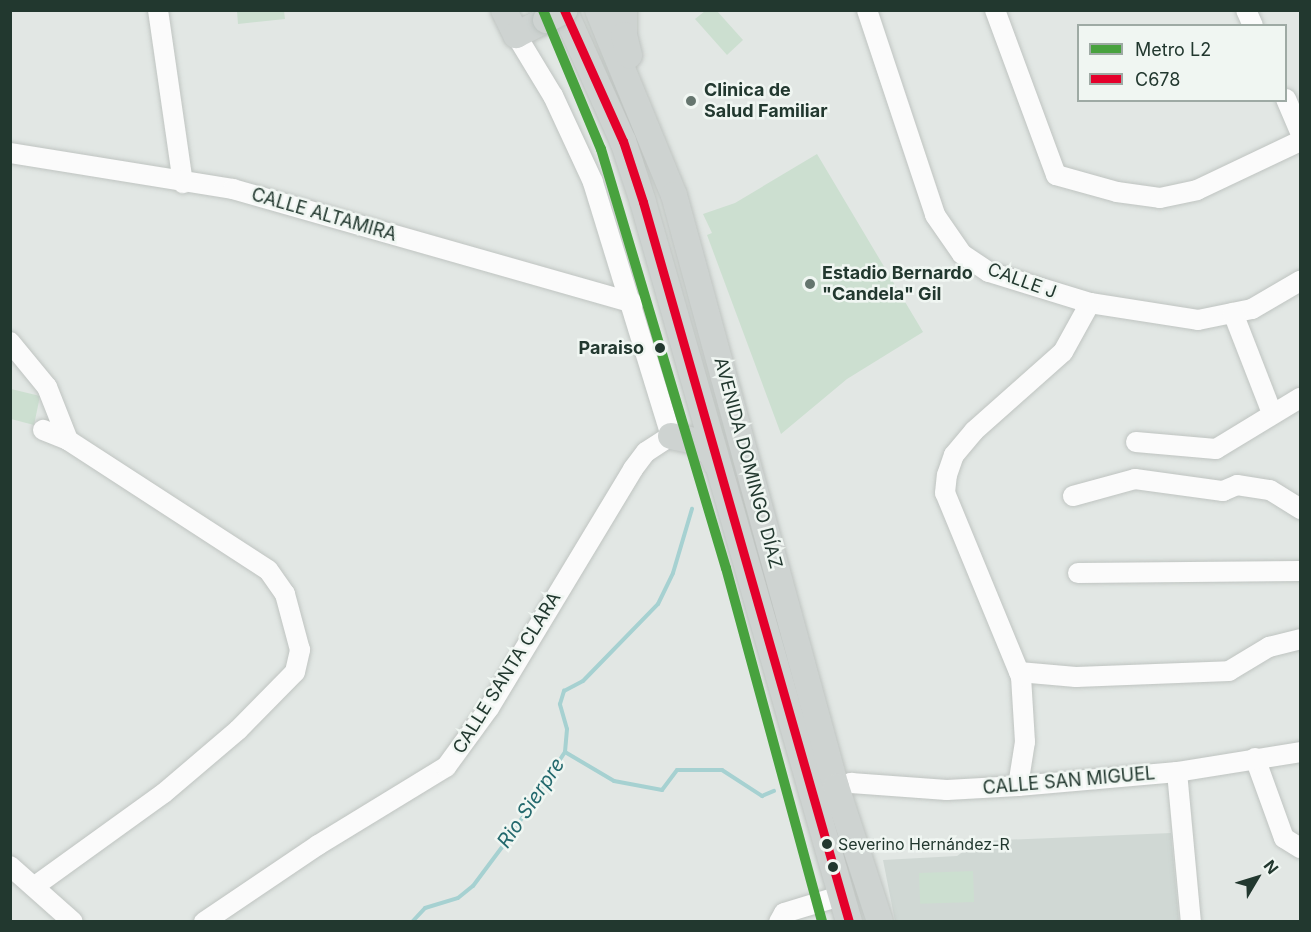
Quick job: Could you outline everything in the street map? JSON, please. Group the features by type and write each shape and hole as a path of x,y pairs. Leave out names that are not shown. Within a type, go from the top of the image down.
{"main road":[{"path":"504,10 516,34 558,14"},
{"name":"AVENIDA DOMINGO DÍAZ","path":"598,10 646,122 674,195 836,787 880,921"},
{"path":"624,10 624,35 642,86 646,122"},
{"name":"AVENIDA DOMINGO DÍAZ","path":"558,14 623,141 721,472 840,896 849,921"},
{"path":"671,436 695,441 712,454 721,472"}],"street":[{"path":"158,10 183,183"},
{"name":"CALLE J","path":"867,10 929,202 962,254 999,276 1090,303 1198,320 1252,309 1300,281"},
{"path":"995,10 1056,175 1117,192 1160,198 1197,190 1300,141"},
{"path":"516,34 574,138 593,182 633,303 671,436"},
{"path":"1287,101 1300,132"},
{"name":"CALLE ALTAMIRA","path":"10,153 287,203 633,303"},
{"path":"1018,786 1025,742 1019,672 945,493 947,475 954,455 974,431 1063,352 1090,303"},
{"path":"1233,313 1272,413"},
{"path":"10,342 47,387 68,440"},
{"path":"1136,442 1216,449 1300,398"},
{"path":"35,886 164,793 238,730 295,672 300,650 285,594 268,570 68,440 43,430"},
{"name":"CALLE SANTA CLARA","path":"204,921 318,845 446,767 489,708 633,469 646,452 671,436"},
{"path":"1073,496 1135,479 1223,491 1237,486 1270,490 1300,509"},
{"path":"1078,573 1300,571"},
{"path":"1019,672 1076,677 1229,671 1269,647 1300,639"},
{"name":"CALLE SAN MIGUEL","path":"836,787 851,783 947,790 1018,786 1177,772 1300,752"},
{"path":"1255,758 1284,838 1300,848"},
{"path":"1177,772 1191,921"},
{"path":"10,866 73,921"},
{"path":"779,921 784,913 840,896"}],"shaded area":[{"path":"1171,833 1179,921 895,921 883,860 957,856 978,841"}],"green space":[{"path":"237,11 284,11 285,19 238,24"},
{"path":"705,11 717,11 743,40 727,55 695,19"},
{"name":"Estadio Bernardo \"Candela\" Gil","path":"817,154 923,332 847,379 781,434 707,235 712,233 703,214 735,203"},
{"path":"11,389 40,396 34,425 11,419"},
{"path":"973,871 974,902 920,904 919,873"}],"waterway":[{"name":"Rio Sierpre","path":"412,922 425,908 458,898 473,886 511,835 565,752 567,729 560,704 564,691 583,681 658,604 673,573 692,509"},
{"path":"565,752 614,781 662,790 677,770 722,770 762,796 774,791"}],"metro line":[{"name":"L2","path":"543,10 601,149 726,568 822,922"}],"transit line":[{"name":"C678","path":"564,10 623,141 643,202 849,922"}],"place":[{"name":"Clinica de Salud Familiar","path":"691,101"},
{"name":"Estadio Bernardo \"Candela\" Gil","path":"810,284"},
{"name":"Paraiso","path":"660,348"},
{"name":"Severino Hernández-R","path":"827,844"}]}
